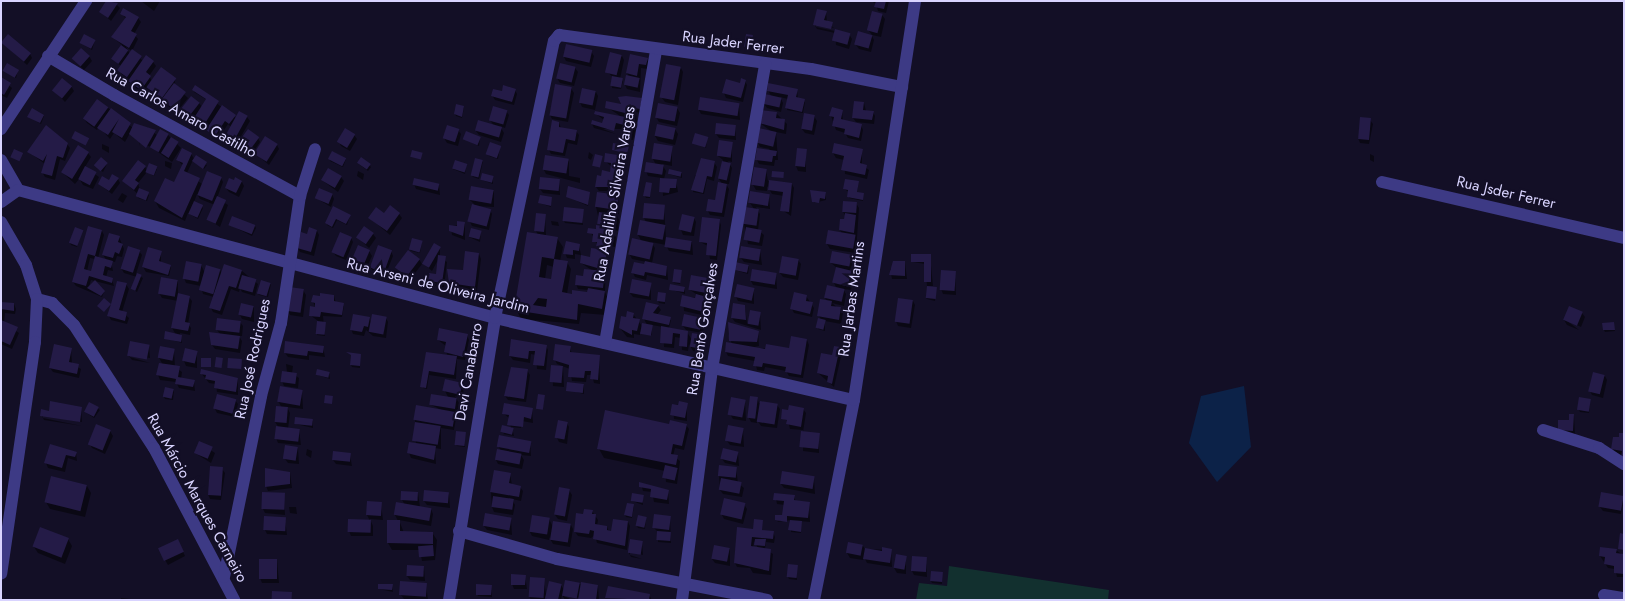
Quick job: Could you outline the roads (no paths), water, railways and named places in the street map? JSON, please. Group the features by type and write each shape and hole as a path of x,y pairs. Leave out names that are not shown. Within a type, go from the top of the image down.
{"street":[{"path":"1,129 86,1"},
{"name":"Rua Jarbas Martins","path":"814,600 854,400 916,1"},
{"name":"Rua Jader Ferrer","path":"559,35 656,50 810,69 902,87"},
{"name":"Davi Canabarro","path":"449,600 495,318 554,41 559,35"},
{"name":"Rua Adalilho Silveira Vargas","path":"605,343 656,50"},
{"name":"Rua Carlos Amaro Castilho","path":"48,56 114,95 300,196"},
{"name":"Rua Bento Gonçalves","path":"682,600 712,369 765,64"},
{"name":"Rua José Rodrigues","path":"224,577 261,396 281,324 287,264 300,196 315,150"},
{"path":"1,160 18,190 1,202"},
{"name":"Rua Jsder Ferrer","path":"1382,182 1624,238"},
{"name":"Rua Arseni de Oliveira Jardim","path":"18,190 287,264 495,318 854,400"},
{"path":"1,222 26,265 37,299 35,342 3,550 1,574"},
{"name":"Rua Márcio Marques Carneiro","path":"37,299 52,304 74,325 154,448 224,577 234,600"},
{"path":"1543,430 1599,448 1624,464"},
{"path":"459,531 557,559 767,600"},
{"path":"1604,594 1624,598"}],"water":[{"path":"1244,386 1251,447 1217,482 1189,443 1201,396"}]}
